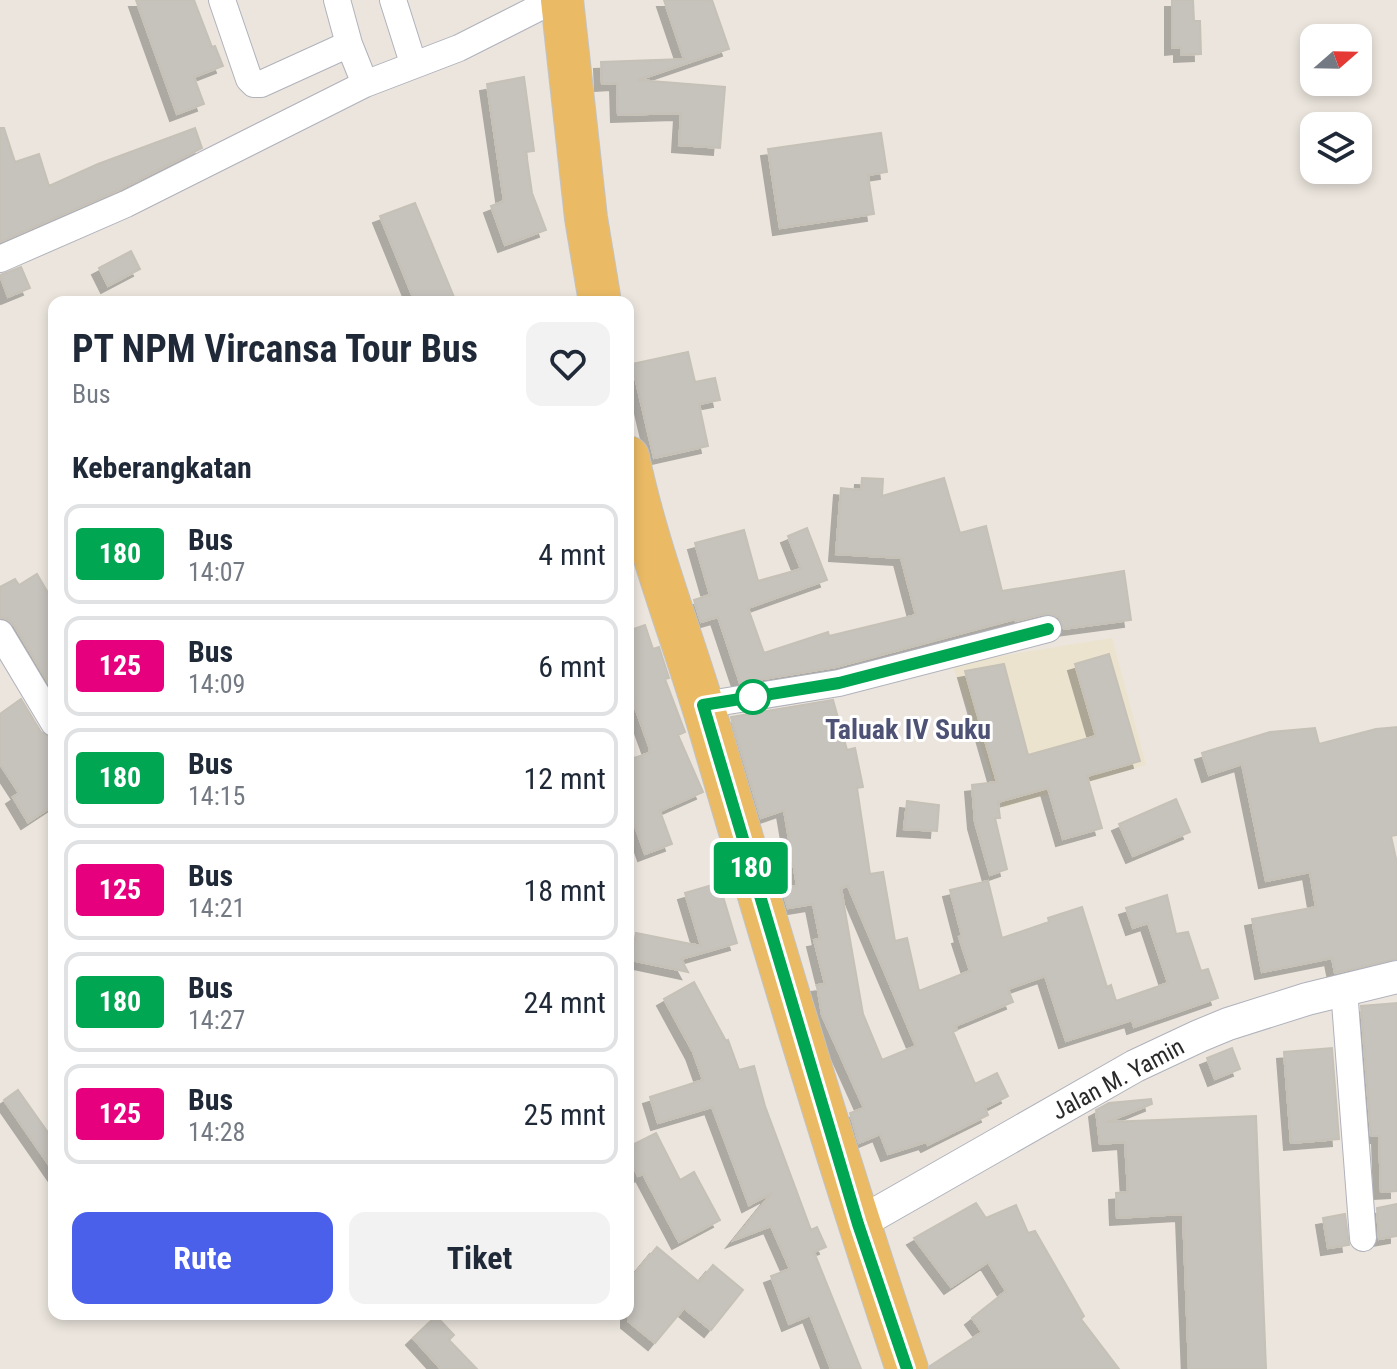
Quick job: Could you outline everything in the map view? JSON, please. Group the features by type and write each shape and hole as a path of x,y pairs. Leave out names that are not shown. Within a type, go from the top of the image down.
{"highway":[{"path":"562,0 586,218 599,296"},
{"path":"634,507 703,705 858,1224 907,1369"}],"street":[{"path":"222,0 249,79 254,84 261,84 349,44"},
{"path":"337,0 349,44 365,84"},
{"path":"393,0 413,63"},
{"path":"0,259 126,204 365,84 413,63 459,48 554,0"},
{"path":"703,705 839,683 1048,629"},
{"path":"0,633 48,713"},
{"name":"Jalan M. Yamin","path":"858,1224 1135,1066 1228,1024 1344,989 1397,977"},
{"path":"1344,989 1363,1238"}],"shaded area":[{"path":"1112,638 1146,765 1003,808 952,664"}],"building":[{"path":"136,0 194,0 212,47 215,46 223,66 194,77 204,104 177,114"},
{"path":"664,0 712,0 729,49 638,80 725,87 720,148 679,145 681,113 618,115 617,83 602,84 601,62 684,59"},
{"path":"1172,0 1193,0 1194,21 1200,21 1201,54 1181,55 1181,47 1172,48"},
{"path":"524,77 534,151 526,152 532,193 546,230 505,245 491,206 504,201 487,84"},
{"path":"0,128 4,128 15,162 39,154 49,186 195,128 202,148 119,190 0,242"},
{"path":"881,133 887,172 868,175 874,214 780,228 768,149"},
{"path":"415,203 454,296 413,296 380,216"},
{"path":"131,251 140,269 108,286 99,268"},
{"path":"21,267 30,288 8,297 0,275"},
{"path":"688,352 695,382 715,378 720,400 699,404 708,446 654,458 634,364"},
{"path":"862,478 883,479 882,496 944,478 960,533 986,526 1002,591 1124,571 1131,620 1064,629 1059,617 1044,614 836,667 740,683 718,617 701,622 694,600 710,595 695,543 744,530 758,581 801,569 788,536 807,528 827,580 748,608 764,653 828,632 829,636 916,615 901,558 836,554 841,488 861,490"},
{"path":"37,574 48,593 48,682 14,625 0,617 0,587 15,579 19,585"},
{"path":"645,625 653,649 659,647 669,678 665,679 685,732 678,735 703,792 660,811 672,844 645,854 634,823 634,758 649,753 650,749 634,705 634,629"},
{"path":"1109,654 1140,761 1087,776 1102,828 1063,839 1048,788 998,802 1000,818 995,818 1007,869 990,875 975,822 972,785 997,782 965,671 1004,664 1028,755 1096,736 1075,664"},
{"path":"21,699 41,732 48,736 48,809 28,822 13,797 19,793 0,764 0,714"},
{"path":"833,700 847,750 855,748 863,787 857,788 870,874 883,872 895,941 907,938 919,991 970,971 959,937 962,936 950,890 988,881 1002,938 1082,907 1107,987 1111,985 1116,1001 1168,983 1148,923 1133,928 1126,908 1167,895 1176,934 1188,932 1201,971 1208,969 1218,998 1134,1027 1132,1020 1066,1041 1045,976 1008,989 1013,1002 955,1026 957,1030 953,1032 975,1084 997,1073 1008,1096 985,1108 988,1115 928,1145 926,1142 888,1154 880,1134 859,1143 850,1113 864,1108 822,1015 817,985 825,984 814,940 820,939 813,904 788,908 782,888 797,886 784,810 761,818 731,717","holes":["848,886 916,1046 882,1060 863,1014 841,888"]},
{"path":"1397,727 1397,835 1391,836 1397,863 1397,959 1335,973 1332,958 1262,972 1252,919 1316,907 1310,872 1266,881 1242,764 1209,775 1202,753 1270,732 1315,728 1319,744 1376,729"},
{"path":"1176,799 1190,832 1133,856 1119,824"},
{"path":"907,801 939,805 937,831 904,829"},
{"path":"719,883 737,943 681,959 688,972 634,961 636,933 701,946 685,893"},
{"path":"694,982 728,1040 739,1070 754,1066 765,1106 811,1230 817,1227 826,1247 814,1252 861,1369 831,1369 810,1315 789,1324 771,1276 790,1269 771,1226 734,1240 772,1193 749,1205 712,1107 658,1123 650,1097 703,1080 693,1052 664,999"},
{"path":"1397,1003 1397,1191 1381,1192 1379,1136 1371,1136 1361,1006"},
{"path":"1232,1048 1240,1069 1215,1079 1207,1058"},
{"path":"1332,1048 1339,1139 1291,1143 1284,1052"},
{"path":"18,1090 48,1132 48,1163 4,1100"},
{"path":"1151,1099 1152,1104 1107,1122 1256,1116 1266,1369 1189,1369 1183,1214 1117,1218 1116,1193 1128,1192 1125,1142 1100,1144 1096,1110 1109,1103"},
{"path":"656,1133 680,1180 694,1172 720,1220 679,1242 643,1174 638,1176 634,1168 634,1144"},
{"path":"976,1203 986,1218 1016,1205 1028,1233 1035,1231 1084,1316 1081,1319 1119,1369 930,1369 930,1366 982,1332 972,1318 1006,1291 988,1262 951,1287 914,1238"},
{"path":"1397,1204 1397,1236 1379,1239 1377,1208"},
{"path":"1345,1214 1349,1245 1328,1248 1323,1218"},
{"path":"657,1247 699,1282 713,1265 743,1290 711,1330 684,1308 655,1343 628,1321 634,1320 634,1275"},
{"path":"432,1320 440,1320 454,1335 449,1340 477,1369 441,1369 413,1338"}],"bus line":[{"name":"180","path":"907,1369 858,1224 703,705 839,683 1048,629"}],"district":[{"name":"Taluak IV Suku","path":"908,729"}]}
